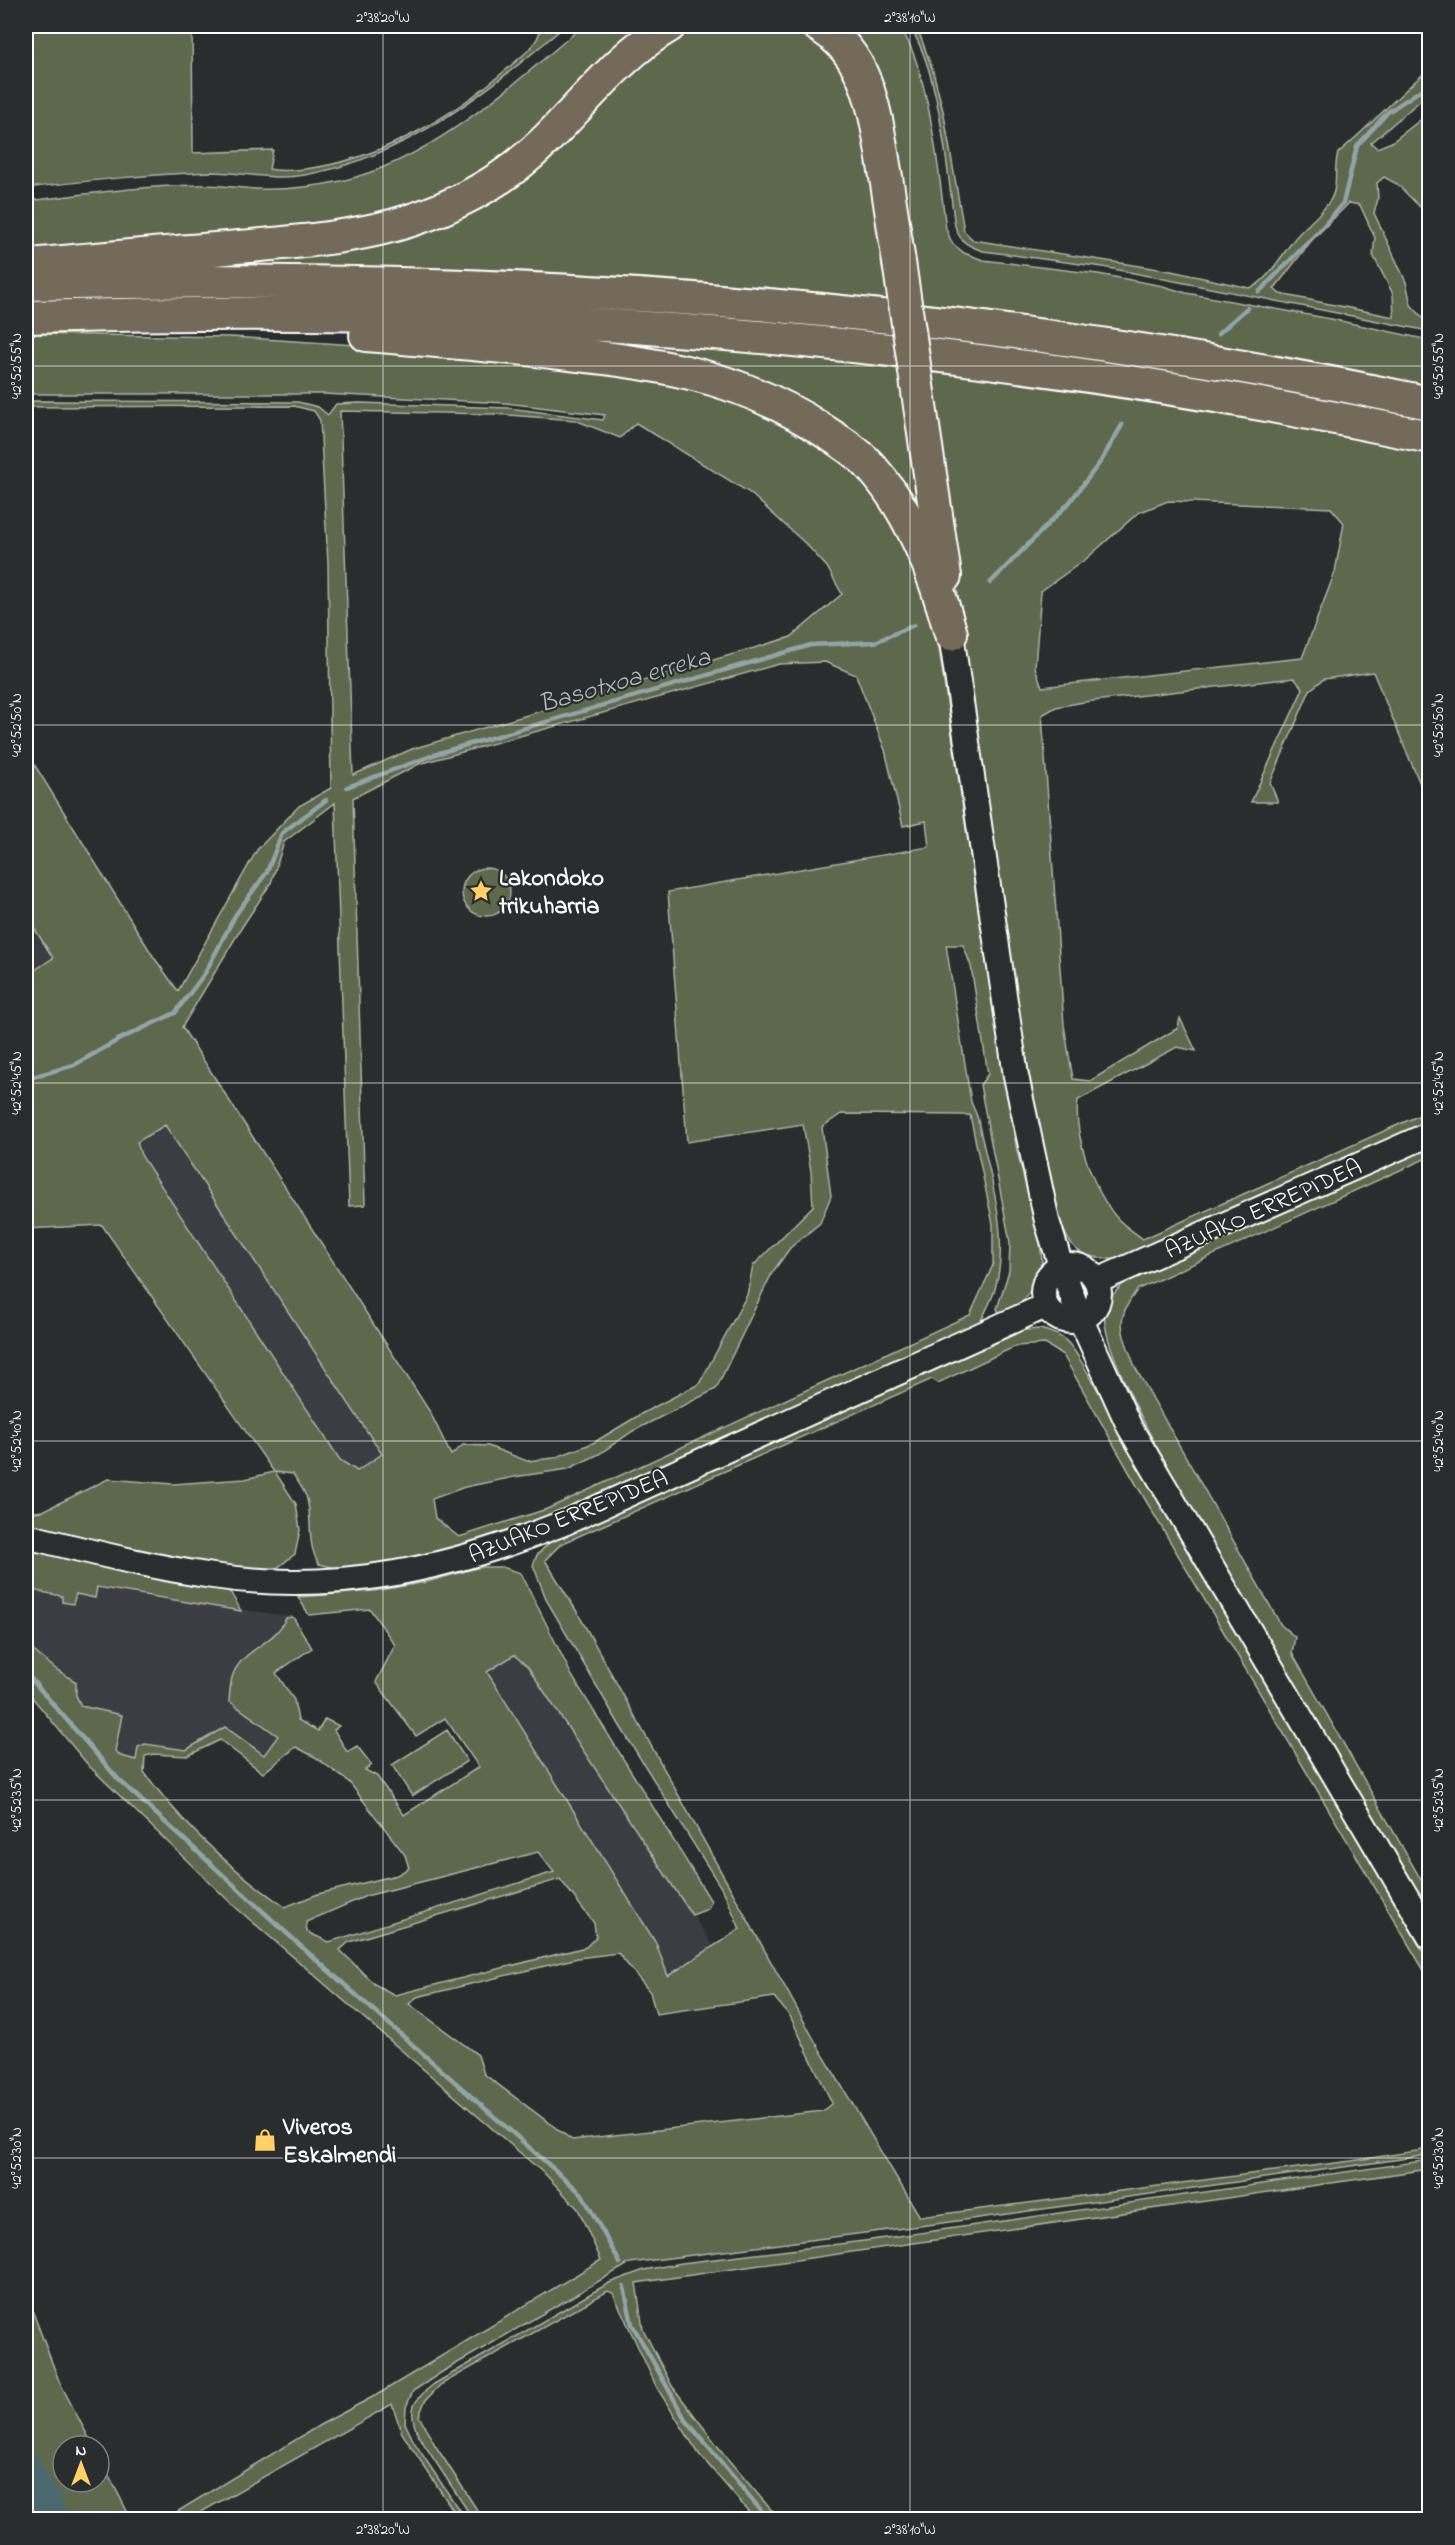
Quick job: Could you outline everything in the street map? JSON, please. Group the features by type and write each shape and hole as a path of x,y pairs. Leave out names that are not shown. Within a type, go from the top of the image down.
{"highway":[{"path":"26,265 323,239 376,231 424,218 462,201 502,176 540,144 626,58 651,36 669,26"},
{"path":"819,26 850,52 866,82 875,109 944,560 951,634"},
{"path":"26,284 289,281 444,284 712,299 1047,335 1216,362 1430,403"},
{"path":"26,317 290,314 451,317 730,335 889,350 1046,369 1212,395 1430,438"},
{"path":"99,315 467,343 624,360 714,378 766,397 802,416 837,439 870,466 895,499 916,535 941,598 951,634"}],"main road":[{"path":"951,634 1016,1076 1039,1190 1061,1266 1080,1320 1130,1428 1430,1937"},
{"name":"AZUAKO ERREPIDEA","path":"1097,1281 1430,1134"},
{"path":"1071,1264 1082,1266 1091,1272 1097,1281 1100,1293 1097,1304 1090,1314 1080,1320 1067,1321 1054,1316 1045,1306 1042,1290 1048,1275 1061,1266 1071,1264"},
{"name":"AZUAKO ERREPIDEA","path":"26,1536 158,1567 215,1577 327,1582 411,1572 468,1558 566,1522 1045,1306"}],"shaded area":[{"path":"26,915 53,958 26,977"},
{"path":"165,1125 382,1454 356,1471 340,1460 141,1155 137,1142"},
{"path":"26,1571 105,1589 293,1617 261,1667 279,1736 264,1756 225,1727 186,1750 145,1744 136,1760 121,1756 105,1743 26,1653"},
{"path":"514,1655 528,1667 714,1947 667,1976 656,1943 487,1672"}],"green space":[{"path":"26,26 192,26 193,153 273,150 269,169 282,171 333,164 387,146 414,134 463,103 529,50 537,39 540,26 565,26 476,97 445,118 378,153 343,166 293,177 211,172 118,178 26,188"},
{"path":"583,26 648,26 506,159 429,205 338,227 26,254 26,201 176,186 299,188 341,181 375,171 440,138 500,95"},
{"path":"680,26 807,26 837,47 914,275 840,26 898,26 908,42 925,92 946,229 952,243 964,253 983,260 1098,274 1163,286 1186,293 1331,319 1429,340 1429,387 1211,345 1100,327 878,298 767,287 545,272 442,268 131,265 434,222"},
{"path":"909,26 917,27 933,71 944,115 964,231 973,240 1171,271 1249,288 1262,281 1296,237 1328,204 1335,188 1338,153 1429,69 1429,93 1371,143 1377,148 1392,142 1429,113 1429,216 1397,184 1384,177 1377,183 1378,199 1374,213 1406,282 1411,305 1424,319 1429,321 1429,331 1103,267 983,251 969,245 959,236 955,226 941,122 920,45","holes":["1349,203 1360,205 1375,238 1373,255 1393,294 1394,317 1280,294 1274,289 1312,240"]},
{"path":"26,334 231,337 418,349 671,378 783,417 862,476 891,514 932,603 1002,1067 1017,1151 1040,1242 1042,1262 1037,1280 1024,1300 1000,1314 997,1309 1009,1271 1010,1242 980,1085 988,1074 971,966 963,945 946,945 971,1102 977,1116 992,1180 999,1224 999,1268 994,1293 980,1323 574,1508 458,1551 345,1570 319,1564 312,1548 309,1508 305,1493 293,1474 275,1472 296,1504 300,1530 295,1554 277,1568 257,1570 201,1563 26,1527 26,1513 43,1511 108,1479 173,1484 245,1479 274,1472 102,1225 26,1229 26,976 53,958 26,915 26,751 153,956 178,991 257,850 299,806 331,788 328,563 320,420 314,411 294,406 26,407 26,401 298,402 318,407 328,415 336,404 360,403 508,408 603,420 605,415 506,403 323,394 26,394","holes":["340,411 493,414 575,420 620,438 636,423 750,493 807,545 827,567 842,594 791,637 412,749 353,775","825,662 856,675 885,750 903,826 926,821 929,847 668,892 687,1142 803,1124 811,1171 813,1206 753,1266 747,1295 699,1384 641,1414 593,1443 554,1458 527,1461 488,1446 463,1445 451,1455 430,1412 182,1027 271,883 284,842 335,803 349,1206 365,1205 353,798 419,764 779,664","841,1114 970,1115 993,1224 993,1265 970,1315 547,1509 459,1537 435,1518 432,1499 465,1487 568,1469 599,1454 633,1431 716,1389 772,1273 790,1248 820,1223 831,1196 822,1127","165,1125 382,1454 357,1471 340,1460 141,1155 137,1142"]},
{"path":"516,335 825,358 1010,378 1220,411 1429,450 1429,805 1373,672 1324,679 1310,690 1270,783 1278,802 1251,802 1303,689 1294,678 1084,702 1056,707 1042,715 1064,1025 1073,1079 1090,1081 1178,1028 1180,1018 1196,1051 1177,1047 1078,1100 1079,1130 1087,1162 1100,1193 1120,1221 1143,1239 1429,1111 1429,1123 1120,1260 1091,1256 1076,1249 1068,1239 1055,1205 1037,1111 1032,1097 966,656 934,415 936,402 909,404 932,551 835,429","holes":["1168,501 1331,508 1344,523 1335,572 1302,658 1042,687 1035,667 1041,591 1086,559 1138,513"]},
{"path":"481,868 491,868 503,875 510,887 510,897 503,909 491,916 481,916 466,905 462,897 462,887 473,872"},
{"path":"1429,1147 1429,1157 1138,1289 1125,1310 1122,1327 1135,1367 1281,1625 1295,1637 1292,1653 1429,1894 1429,1913 1162,1457 1116,1362 1105,1324 1105,1311 1110,1298 1126,1281"},
{"path":"1040,1329 1055,1334 1066,1340 1078,1356 1429,1962 1429,1979 1136,1484 1063,1355 1045,1344 1016,1346 938,1383 932,1379 561,1544 545,1560 577,1612 816,2043 920,2217 1429,2149 1429,2155 935,2224 630,2263 413,2391 406,2407 405,2423 414,2442 465,2519 459,2519 402,2433 392,2404 189,2519 165,2519 601,2260 578,2209 547,2176 233,1905 89,1766 26,1690 26,1645 76,1682 76,1695 81,1706 122,1715 115,1751 121,1756 136,1760 138,1747 145,1744 186,1750 225,1727 264,1755 278,1736 229,1701 232,1679 234,1672 245,1657 275,1634 286,1618 293,1617 312,1648 276,1673 294,1700 298,1720 318,1731 325,1719 339,1726 334,1730 347,1752 357,1746 372,1765 365,1770 377,1776 404,1815 479,1767 445,1718 416,1736 376,1682 395,1645 370,1609 309,1615 298,1597 374,1591 427,1582 480,1567 502,1567 521,1573 572,1676 711,1901 708,1909 692,1915 528,1667 514,1655 487,1672 656,1943 668,1976 740,1929 725,1894 620,1726 547,1601 533,1565 537,1555 554,1538 1015,1331","holes":["220,1740 263,1773 296,1747 315,1757 349,1782 405,1855 409,1868 397,1875 318,1894 285,1907 209,1846 175,1811 144,1772 145,1756 154,1754 187,1756","538,1852 554,1872 329,1942 307,1932 306,1922 366,1896","560,1879 594,1923 596,1937 586,1947 395,1995 374,1984 340,1950 349,1942","618,1953 650,1992 656,2014 774,1997 790,2016 832,2103 823,2111 572,2140 484,2074 478,2055 409,2004 417,1997 578,1958"]},
{"path":"26,1548 224,1589 231,1593 241,1611 97,1587 95,1598 76,1594 73,1604 62,1602 62,1596 26,1589"},
{"path":"447,1730 467,1761 412,1796 392,1765"},
{"path":"1429,2160 1429,2169 636,2283 643,2329 672,2386 726,2457 779,2519 755,2519 699,2454 657,2388 613,2293 608,2291 440,2385 425,2401 419,2416 483,2519 473,2519 418,2435 415,2426 414,2406 421,2395 434,2384 609,2283 644,2270 682,2263 864,2241"},
{"path":"26,2294 59,2381 87,2434 51,2434 51,2494 111,2494 111,2480 131,2519 26,2519"}],"waterway":[{"name":"Basotxoa erreka","path":"1259,292 1322,228 1343,203 1357,146 1388,112 1430,84"},
{"name":"Basotxoa erreka","path":"1218,334 1247,308"},
{"name":"Basotxoa erreka","path":"990,583 1069,503 1101,461 1122,425"},
{"name":"Basotxoa erreka","path":"347,787 439,753 811,645 875,642 914,625"},
{"name":"Basotxoa erreka","path":"26,1079 74,1065 120,1039 175,1013 205,973 236,914 267,872 282,833 326,800"},
{"path":"26,1673 118,1779 304,1949 582,2194 620,2263"},
{"path":"624,2287 632,2324 685,2419 769,2520"},
{"path":"26,2465 56,2520"}],"place":[{"name":"Lakondoko trikuharria","path":"481,891"},
{"name":"Viveros Eskalmendi","path":"265,2140"}]}
